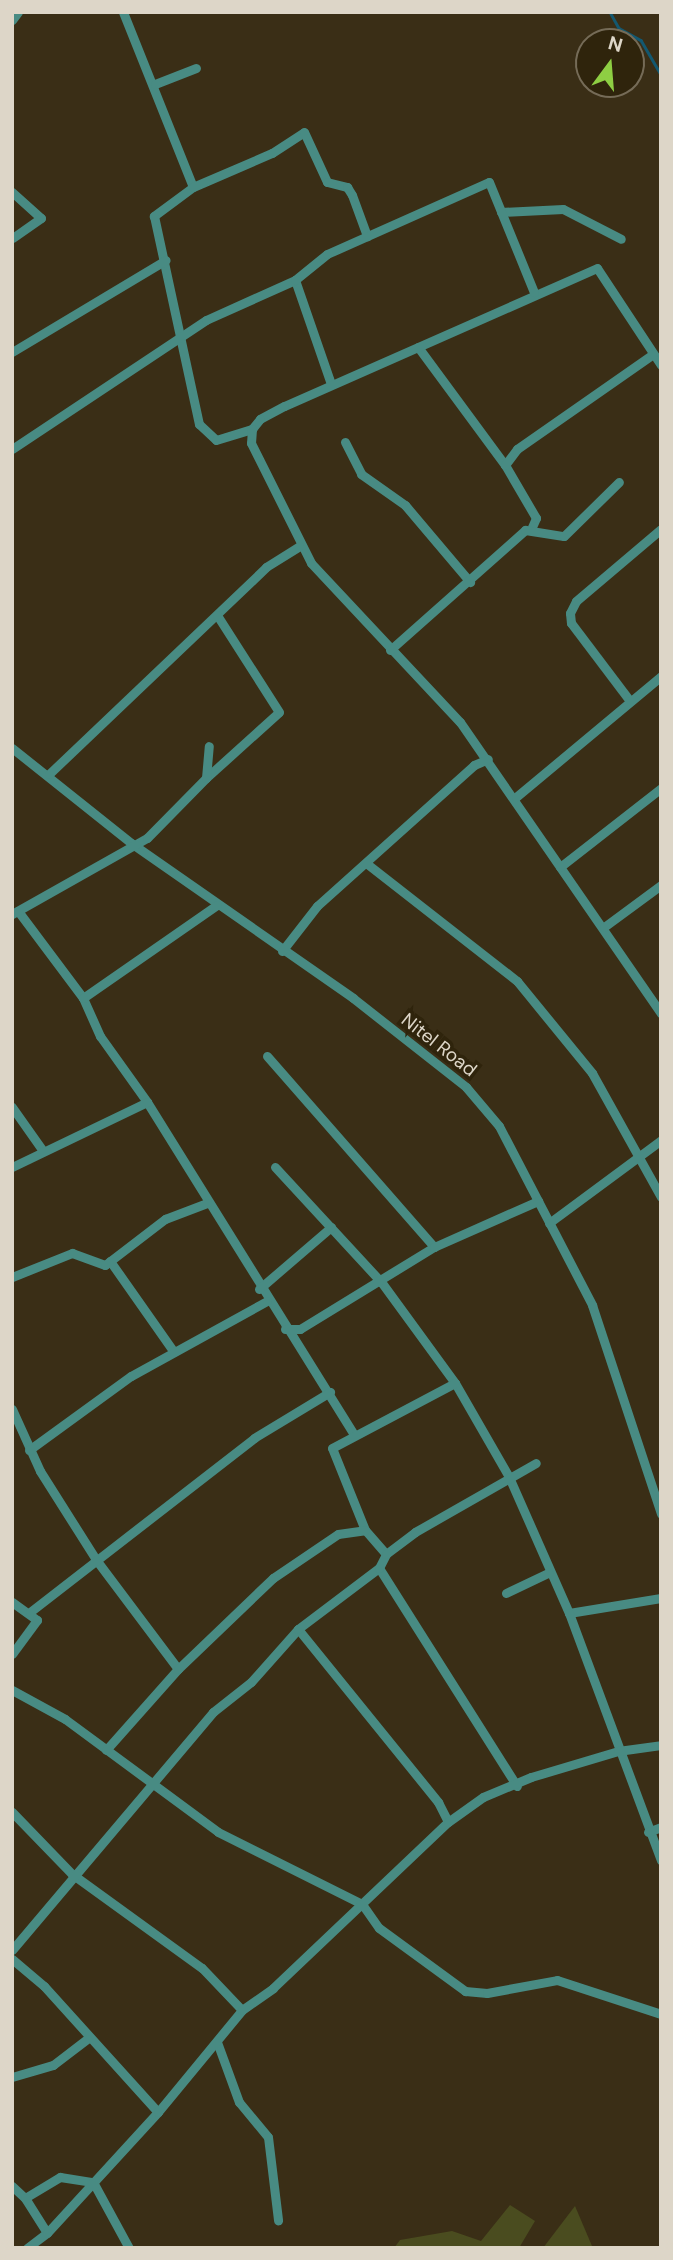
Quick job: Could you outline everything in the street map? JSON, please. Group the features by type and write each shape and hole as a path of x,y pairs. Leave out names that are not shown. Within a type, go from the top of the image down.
{"street":[{"path":"12,20 18,12"},
{"path":"122,12 155,85 193,187"},
{"path":"155,85 196,68"},
{"path":"367,236 352,195 346,187 327,182 304,132 272,153 193,187 154,216 205,435 216,440 252,429 331,384 534,292 597,268 661,365"},
{"path":"12,449 236,304 295,279 327,254 489,182 534,292"},
{"path":"12,192 41,218 12,238"},
{"path":"501,212 563,209 621,239"},
{"path":"12,352 166,260"},
{"path":"295,279 331,384"},
{"path":"390,650 532,527 536,518 505,465 418,346"},
{"path":"505,465 517,449 653,354"},
{"path":"252,429 258,465 299,546 390,650 440,698 480,747 661,1013"},
{"path":"345,442 364,478 405,505 470,582"},
{"path":"532,527 564,536 619,482"},
{"path":"630,701 571,623 570,613 576,601 661,529"},
{"path":"49,774 266,567 299,546"},
{"path":"217,615 279,712 206,778 147,838 131,843 15,913 83,998 100,1036 147,1102 259,1289 330,1392 353,1433"},
{"path":"516,797 661,676"},
{"path":"206,778 209,746"},
{"path":"474,765 480,747"},
{"name":"Nitel Road","path":"12,748 49,774 131,843 466,1087 499,1126 592,1305 661,1514"},
{"path":"282,951 304,918 474,765 488,759"},
{"path":"560,867 661,788"},
{"path":"366,863 517,981 592,1073 636,1157 661,1197"},
{"path":"604,927 661,885"},
{"path":"83,998 217,905"},
{"path":"267,1056 435,1247"},
{"path":"12,1167 147,1102"},
{"path":"12,1107 43,1151"},
{"path":"549,1223 661,1140"},
{"path":"275,1167 382,1283 455,1383 509,1477 548,1573 569,1613 648,1832 661,1860"},
{"path":"285,1329 300,1329 382,1283 435,1247 538,1201"},
{"path":"12,1277 72,1253 105,1265 165,1219 207,1203"},
{"path":"259,1289 331,1227"},
{"path":"110,1261 174,1352"},
{"path":"29,1450 131,1376 267,1301"},
{"path":"386,1554 365,1530 332,1454 336,1442 455,1383"},
{"path":"30,1612 254,1438 330,1392"},
{"path":"12,1409 29,1450 97,1561 178,1669"},
{"path":"12,1950 72,1874 221,1703 251,1682 298,1629 379,1568 386,1554 536,1463"},
{"path":"106,1750 178,1669 296,1560 338,1534 365,1530"},
{"path":"379,1568 517,1786"},
{"path":"506,1593 548,1573"},
{"path":"569,1613 661,1598"},
{"path":"12,1602 30,1612 35,1625 12,1654"},
{"path":"298,1629 438,1802 448,1822"},
{"path":"12,1690 65,1718 218,1832 362,1904 379,1928 465,1991 487,1993 557,1980 661,2014"},
{"path":"27,2248 47,2233 158,2112 242,2010 273,1989 362,1904 388,1874 448,1822 483,1797 618,1751 661,1745"},
{"path":"12,1812 72,1874 202,1968 242,2010"},
{"path":"648,1832 661,1826"},
{"path":"12,1959 44,1986 87,2039 158,2112"},
{"path":"12,2077 53,2065 87,2039"},
{"path":"217,2042 239,2102 268,2137 278,2220"},
{"path":"25,2198 60,2177 93,2182"},
{"path":"93,2182 129,2248"},
{"path":"12,2186 25,2198 47,2233"}],"green space":[{"path":"510,2205 535,2221 519,2248 394,2248 400,2240 452,2231 481,2241"},
{"path":"575,2206 592,2246 543,2248"}],"waterway":[{"path":"610,12 619,28 641,40 661,74"}]}
